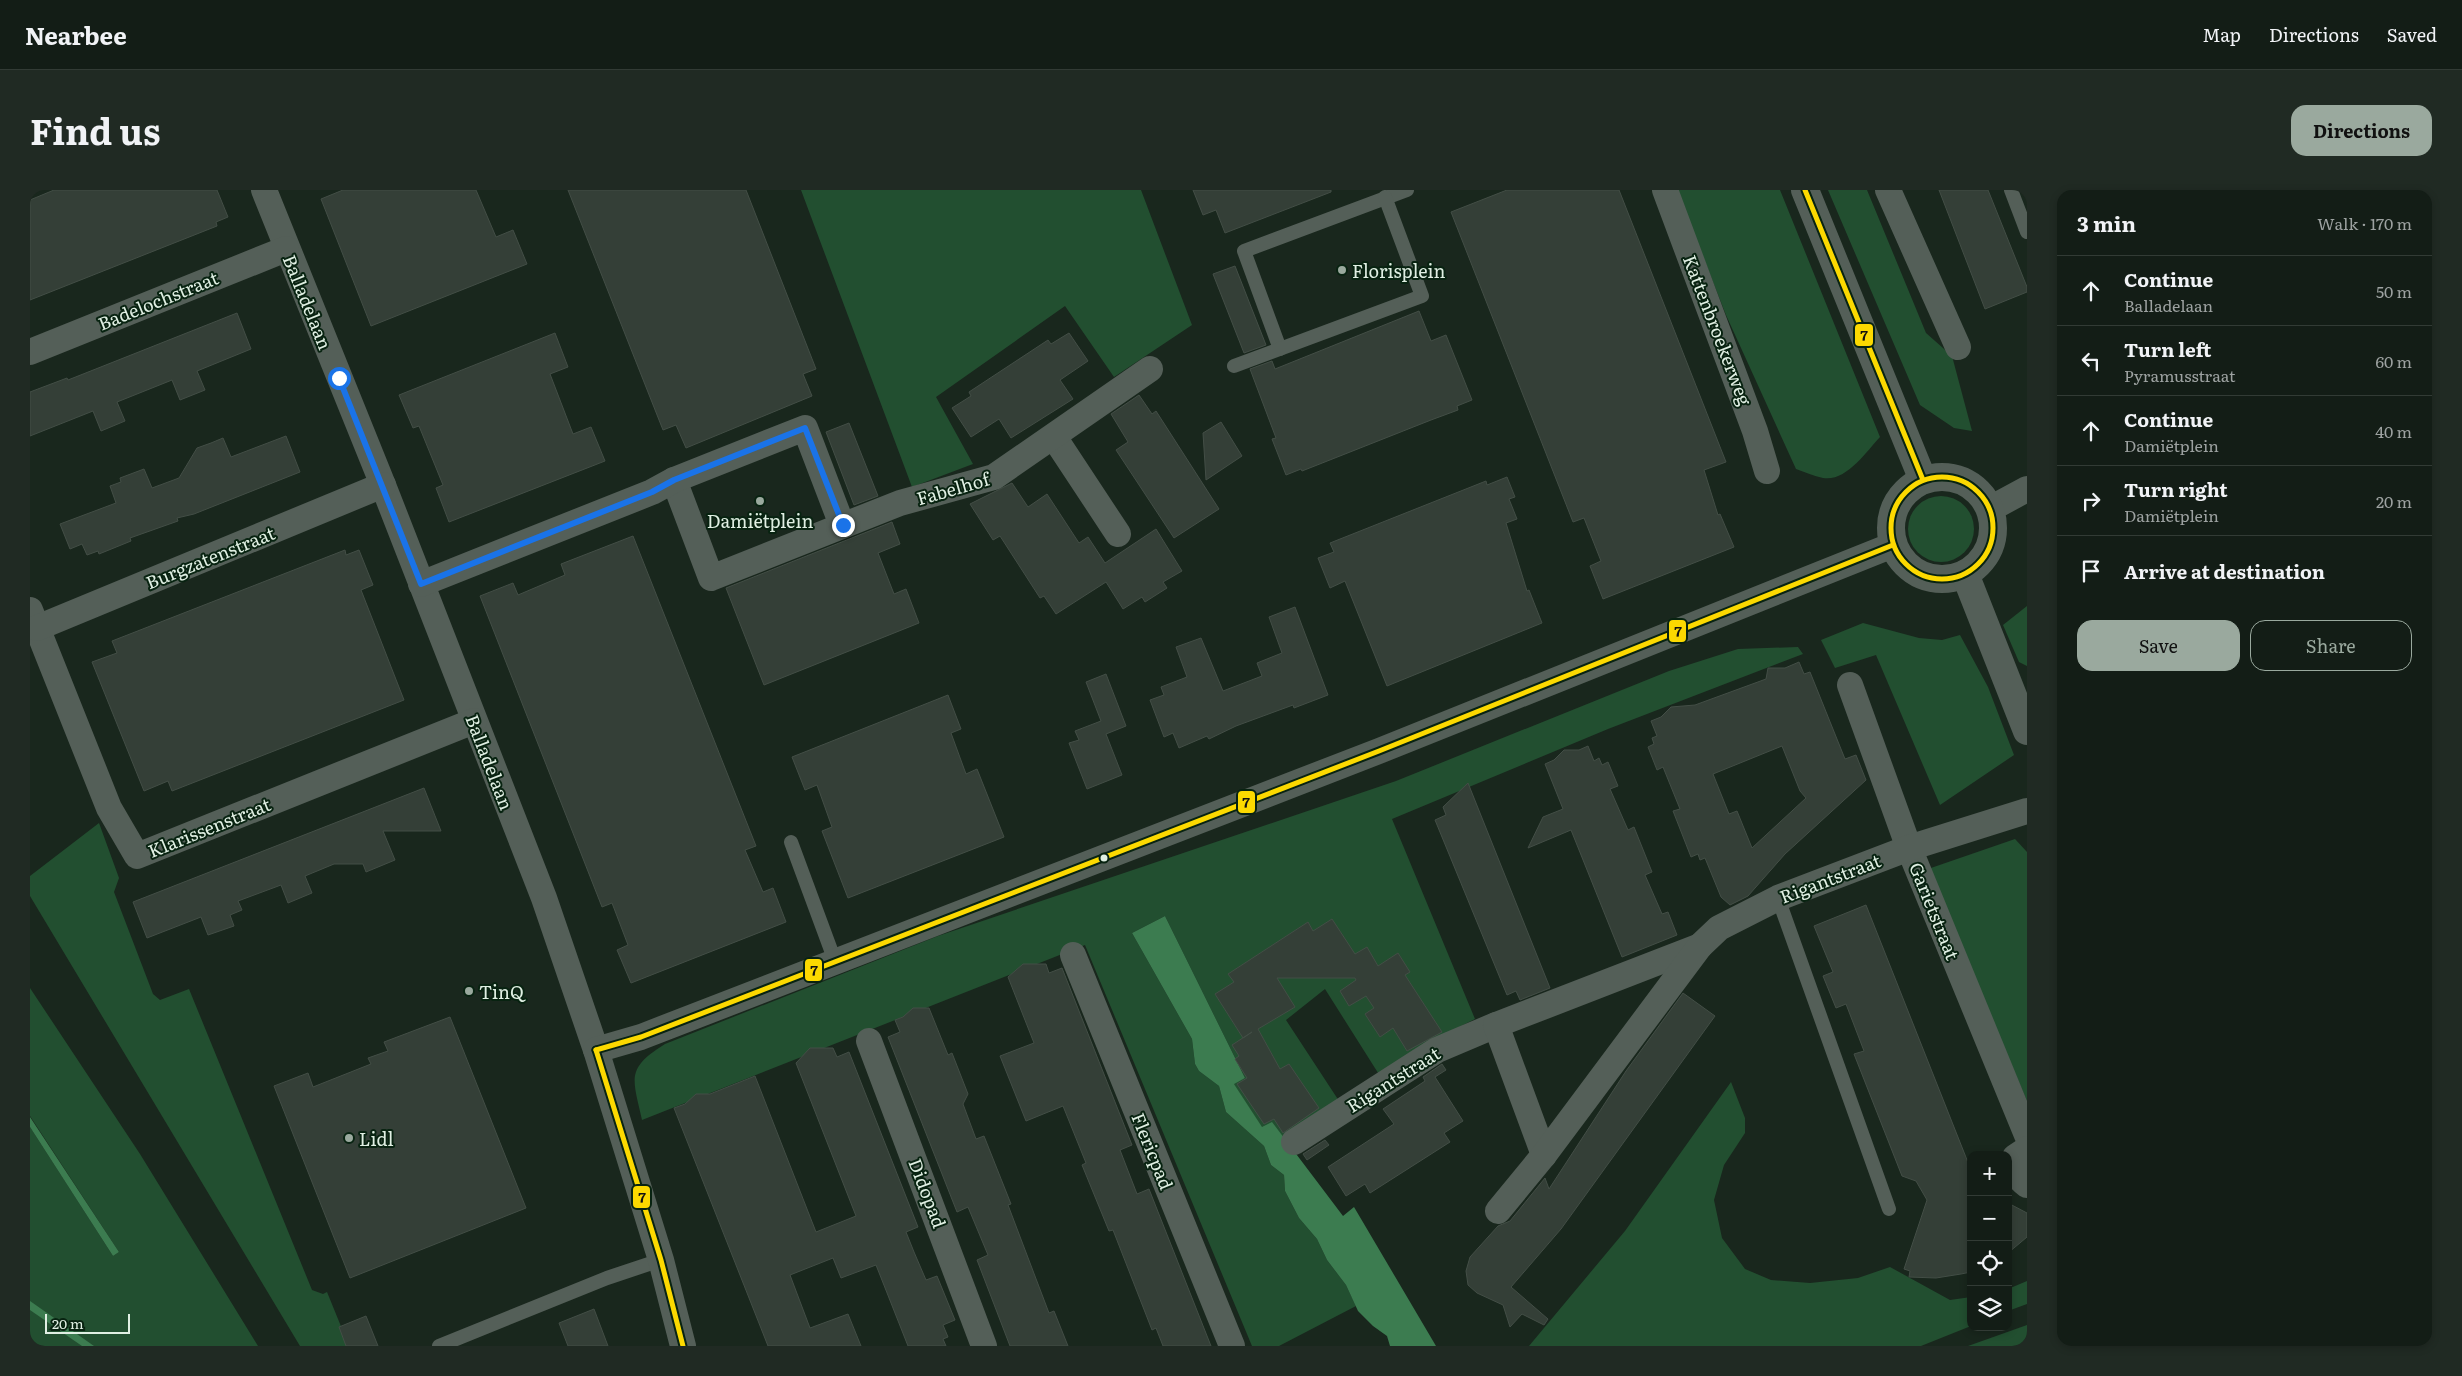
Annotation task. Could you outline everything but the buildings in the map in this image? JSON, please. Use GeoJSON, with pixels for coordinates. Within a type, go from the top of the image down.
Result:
{"type":"FeatureCollection","features":[{"type":"Feature","properties":{"kind":"street","name":"Balladelaan"},"geometry":{"type":"LineString","coordinates":[[264,190],[286,249],[383,485],[544,898],[596,1050],[661,1260],[683,1346]]}},
{"type":"Feature","properties":{"kind":"street","name":"Kattenbroekerweg"},"geometry":{"type":"LineString","coordinates":[[1665,190],[1755,431],[1768,471]]}},
{"type":"Feature","properties":{"kind":"street"},"geometry":{"type":"LineString","coordinates":[[1805,190],[1923,480]]}},
{"type":"Feature","properties":{"kind":"street"},"geometry":{"type":"LineString","coordinates":[[1888,190],[1958,347]]}},
{"type":"Feature","properties":{"kind":"street","name":"Badelochstraat"},"geometry":{"type":"LineString","coordinates":[[30,352],[286,249]]}},
{"type":"Feature","properties":{"kind":"street","name":"Fabelhof"},"geometry":{"type":"LineString","coordinates":[[842,525],[900,503],[994,477],[1150,369]]}},
{"type":"Feature","properties":{"kind":"street"},"geometry":{"type":"LineString","coordinates":[[421,584],[805,428],[842,525],[711,578],[663,486]]}},
{"type":"Feature","properties":{"kind":"street"},"geometry":{"type":"LineString","coordinates":[[1054,436],[1118,534]]}},
{"type":"Feature","properties":{"kind":"street"},"geometry":{"type":"LineString","coordinates":[[1939,477],[1955,478],[1970,485],[1982,496],[1990,509],[1994,528],[1990,548],[1979,564],[1964,574],[1946,580],[1929,578],[1914,572],[1901,560],[1893,545],[1890,530],[1892,514],[1899,500],[1909,488],[1923,480],[1939,477]]}},
{"type":"Feature","properties":{"kind":"street","name":"Burgzatenstraat"},"geometry":{"type":"LineString","coordinates":[[34,619],[383,485]]}},
{"type":"Feature","properties":{"kind":"street"},"geometry":{"type":"LineString","coordinates":[[1990,509],[2027,489]]}},
{"type":"Feature","properties":{"kind":"street"},"geometry":{"type":"LineString","coordinates":[[596,1050],[641,1037],[1378,751],[1893,545]]}},
{"type":"Feature","properties":{"kind":"street"},"geometry":{"type":"LineString","coordinates":[[1964,574],[2027,731]]}},
{"type":"Feature","properties":{"kind":"street","name":"Klarissenstraat"},"geometry":{"type":"LineString","coordinates":[[34,619],[109,808],[137,856],[474,721]]}},
{"type":"Feature","properties":{"kind":"street","name":"Garietstraat"},"geometry":{"type":"LineString","coordinates":[[1850,685],[1909,848],[2027,1135]]}},
{"type":"Feature","properties":{"kind":"street","name":"Rigantstraat"},"geometry":{"type":"LineString","coordinates":[[1498,1211],[1544,1155],[1700,946],[1719,928],[1778,898],[1909,848],[2027,811]]}},
{"type":"Feature","properties":{"kind":"street","name":"Rigantstraat"},"geometry":{"type":"LineString","coordinates":[[1294,1142],[1437,1050],[1496,1025],[1700,946]]}},
{"type":"Feature","properties":{"kind":"street","name":"Flericpad"},"geometry":{"type":"LineString","coordinates":[[1074,955],[1232,1346]]}},
{"type":"Feature","properties":{"kind":"street"},"geometry":{"type":"LineString","coordinates":[[1496,1025],[1544,1155]]}},
{"type":"Feature","properties":{"kind":"street","name":"Didopad"},"geometry":{"type":"LineString","coordinates":[[870,1041],[984,1346]]}},
{"type":"Feature","properties":{"kind":"street"},"geometry":{"type":"LineString","coordinates":[[2027,1149],[2015,1157],[2014,1165],[2017,1176],[2027,1185]]}},
{"type":"Feature","properties":{"kind":"lane"},"geometry":{"type":"LineString","coordinates":[[1280,349],[1244,252],[1407,190]]}},
{"type":"Feature","properties":{"kind":"lane"},"geometry":{"type":"LineString","coordinates":[[2011,190],[2027,232]]}},
{"type":"Feature","properties":{"kind":"lane"},"geometry":{"type":"LineString","coordinates":[[1234,366],[1422,296],[1385,197]]}},
{"type":"Feature","properties":{"kind":"lane"},"geometry":{"type":"LineString","coordinates":[[791,842],[836,961]]}},
{"type":"Feature","properties":{"kind":"lane"},"geometry":{"type":"LineString","coordinates":[[1778,898],[1889,1209]]}},
{"type":"Feature","properties":{"kind":"lane"},"geometry":{"type":"LineString","coordinates":[[439,1346],[467,1341],[607,1278],[661,1260]]}},
{"type":"Feature","properties":{"kind":"shaded area"},"geometry":{"type":"Polygon","coordinates":[[[801,190],[1141,190],[1192,325],[1114,377],[1065,306],[936,397],[973,464],[912,487],[801,190]]]}},
{"type":"Feature","properties":{"kind":"shaded area"},"geometry":{"type":"Polygon","coordinates":[[[1677,190],[1780,190],[1880,437],[1862,458],[1847,471],[1831,478],[1823,478],[1796,469],[1726,315],[1677,190]]]}},
{"type":"Feature","properties":{"kind":"shaded area"},"geometry":{"type":"Polygon","coordinates":[[[1828,190],[1867,190],[1926,333],[1952,356],[1972,431],[1954,428],[1920,405],[1828,190]]]}},
{"type":"Feature","properties":{"kind":"shaded area"},"geometry":{"type":"Polygon","coordinates":[[[1934,496],[1948,496],[1960,501],[1969,510],[1974,522],[1972,542],[1965,553],[1948,562],[1934,562],[1922,557],[1913,548],[1908,536],[1908,522],[1913,510],[1922,501],[1934,496]]]}},
{"type":"Feature","properties":{"kind":"shaded area"},"geometry":{"type":"Polygon","coordinates":[[[2027,606],[2027,666],[2019,662],[2003,625],[2027,606]]]}},
{"type":"Feature","properties":{"kind":"shaded area"},"geometry":{"type":"Polygon","coordinates":[[[1863,623],[1919,638],[1942,640],[1960,635],[1988,687],[2014,755],[1940,805],[1876,655],[1835,668],[1821,640],[1863,623]]]}},
{"type":"Feature","properties":{"kind":"shaded area"},"geometry":{"type":"Polygon","coordinates":[[[1798,647],[1803,654],[1608,729],[1392,819],[1475,1019],[1380,1076],[1325,989],[1286,1020],[1341,1104],[1284,1139],[1262,1128],[1233,1083],[1245,1078],[1165,916],[1132,933],[1192,1039],[1195,1064],[1199,1071],[1219,1086],[1226,1112],[1264,1146],[1271,1165],[1284,1175],[1285,1191],[1299,1218],[1317,1239],[1327,1260],[1346,1285],[1356,1306],[1279,1346],[1252,1346],[1085,945],[642,1120],[636,1094],[635,1076],[643,1061],[665,1044],[938,936],[1396,781],[1669,671],[1738,649],[1798,647]]]}},
{"type":"Feature","properties":{"kind":"shaded area"},"geometry":{"type":"Polygon","coordinates":[[[99,823],[119,878],[114,892],[153,994],[160,1000],[189,989],[312,1290],[323,1294],[327,1292],[349,1346],[300,1346],[30,896],[30,876],[99,823]]]}},
{"type":"Feature","properties":{"kind":"shaded area"},"geometry":{"type":"Polygon","coordinates":[[[2015,839],[2027,852],[2027,1101],[1928,869],[2015,839]]]}},
{"type":"Feature","properties":{"kind":"shaded area"},"geometry":{"type":"Polygon","coordinates":[[[1165,916],[1245,1078],[1234,1084],[1262,1127],[1272,1122],[1343,1216],[1354,1207],[1436,1346],[1390,1346],[1387,1336],[1373,1326],[1358,1311],[1346,1285],[1327,1260],[1317,1239],[1299,1218],[1285,1191],[1284,1175],[1271,1165],[1264,1146],[1226,1112],[1219,1086],[1199,1071],[1195,1064],[1192,1039],[1132,933],[1165,916]]]}},
{"type":"Feature","properties":{"kind":"shaded area"},"geometry":{"type":"Polygon","coordinates":[[[30,988],[140,1154],[258,1346],[30,1346],[30,1127],[113,1256],[119,1252],[30,1116],[30,988]]]}},
{"type":"Feature","properties":{"kind":"shaded area"},"geometry":{"type":"Polygon","coordinates":[[[1731,1082],[1745,1118],[1745,1133],[1724,1165],[1714,1200],[1722,1238],[1745,1269],[1771,1280],[1810,1283],[1858,1278],[1890,1267],[1950,1300],[1967,1298],[1967,1328],[1921,1346],[1529,1346],[1625,1231],[1731,1082]]]}},
{"type":"Feature","properties":{"kind":"shaded area"},"geometry":{"type":"Polygon","coordinates":[[[30,1117],[119,1252],[113,1256],[30,1127],[30,1117]]]}},
{"type":"Feature","properties":{"kind":"shaded area"},"geometry":{"type":"Polygon","coordinates":[[[2027,1281],[2027,1304],[2012,1310],[2012,1287],[2027,1281]]]}},
{"type":"Feature","properties":{"kind":"shaded area"},"geometry":{"type":"Polygon","coordinates":[[[30,1301],[94,1346],[82,1346],[30,1310],[30,1301]]]}},
{"type":"Feature","properties":{"kind":"shaded area"},"geometry":{"type":"Polygon","coordinates":[[[2027,1325],[2027,1346],[1968,1346],[2012,1331],[2027,1325]]]}},
{"type":"Feature","properties":{"kind":"transit line","name":"7"},"geometry":{"type":"LineString","coordinates":[[1805,190],[1923,480]]}},
{"type":"Feature","properties":{"kind":"transit line","name":"7"},"geometry":{"type":"LineString","coordinates":[[1942,477],[1962,481],[1978,492],[1989,508],[1993,528],[1989,548],[1978,564],[1962,575],[1942,579],[1922,575],[1906,564],[1895,548],[1891,528],[1895,508],[1906,492],[1922,481],[1942,477]]}},
{"type":"Feature","properties":{"kind":"transit line","name":"7"},"geometry":{"type":"LineString","coordinates":[[596,1050],[641,1037],[1379,751],[1893,545]]}},
{"type":"Feature","properties":{"kind":"transit line","name":"7"},"geometry":{"type":"LineString","coordinates":[[596,1050],[661,1260],[683,1346]]}},
{"type":"Feature","properties":{"kind":"place","name":"Florisplein"},"geometry":{"type":"Point","coordinates":[1342,270]}},
{"type":"Feature","properties":{"kind":"place","name":"Damiëtplein"},"geometry":{"type":"Point","coordinates":[760,501]}},
{"type":"Feature","properties":{"kind":"place","name":"TinQ"},"geometry":{"type":"Point","coordinates":[469,991]}},
{"type":"Feature","properties":{"kind":"place","name":"Lidl"},"geometry":{"type":"Point","coordinates":[349,1138]}},
{"type":"Feature","properties":{"kind":"route"},"geometry":{"type":"LineString","coordinates":[[339,378],[421,584],[652,492],[674,480],[805,428],[843,525]]}}]}
